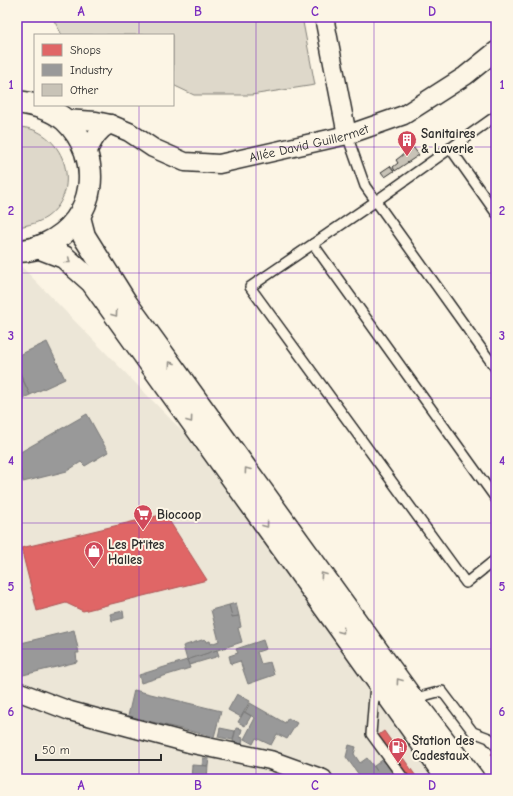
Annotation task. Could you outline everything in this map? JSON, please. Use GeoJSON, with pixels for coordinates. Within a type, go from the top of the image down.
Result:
{"type":"FeatureCollection","features":[{"type":"Feature","properties":{"kind":"main road"},"geometry":{"type":"LineString","coordinates":[[17,102],[34,105]]}},
{"type":"Feature","properties":{"kind":"main road"},"geometry":{"type":"LineString","coordinates":[[17,251],[38,247],[63,234],[79,217],[88,196],[91,174],[87,152],[77,134],[64,119],[42,107],[37,106]]}},
{"type":"Feature","properties":{"kind":"main road"},"geometry":{"type":"LineString","coordinates":[[79,217],[84,236],[126,303],[412,699],[473,779]]}},
{"type":"Feature","properties":{"kind":"main road"},"geometry":{"type":"LineString","coordinates":[[38,247],[64,257],[92,282],[448,779]]}},
{"type":"Feature","properties":{"kind":"street"},"geometry":{"type":"LineString","coordinates":[[324,17],[347,135]]}},
{"type":"Feature","properties":{"kind":"street","name":"Allée David Guillermet"},"geometry":{"type":"LineString","coordinates":[[64,119],[96,121],[110,124],[129,132],[153,148],[185,162],[219,164],[347,135],[404,115],[465,76],[496,51]]}},
{"type":"Feature","properties":{"kind":"street"},"geometry":{"type":"LineString","coordinates":[[87,152],[100,130],[110,124]]}},
{"type":"Feature","properties":{"kind":"street"},"geometry":{"type":"LineString","coordinates":[[17,691],[70,711],[193,744],[270,760],[323,779]]}},
{"type":"Feature","properties":{"kind":"lane"},"geometry":{"type":"LineString","coordinates":[[496,116],[376,201],[250,287],[466,582],[496,559]]}},
{"type":"Feature","properties":{"kind":"lane"},"geometry":{"type":"LineString","coordinates":[[347,135],[365,186],[496,369]]}},
{"type":"Feature","properties":{"kind":"lane"},"geometry":{"type":"LineString","coordinates":[[450,148],[496,213]]}},
{"type":"Feature","properties":{"kind":"lane"},"geometry":{"type":"LineString","coordinates":[[313,244],[496,499]]}},
{"type":"Feature","properties":{"kind":"lane"},"geometry":{"type":"LineString","coordinates":[[376,678],[370,734],[404,779]]}},
{"type":"Feature","properties":{"kind":"lane"},"geometry":{"type":"LineString","coordinates":[[412,699],[442,691],[473,732],[490,738],[496,746]]}},
{"type":"Feature","properties":{"kind":"shaded area"},"geometry":{"type":"Polygon","coordinates":[[[52,17],[302,17],[315,85],[251,95],[194,95],[174,85],[174,34],[61,34],[52,17]]]}},
{"type":"Feature","properties":{"kind":"shaded area"},"geometry":{"type":"Polygon","coordinates":[[[17,127],[33,130],[46,137],[57,148],[64,162],[66,176],[65,191],[59,205],[44,219],[33,224],[18,227],[17,227],[17,127]]]}},
{"type":"Feature","properties":{"kind":"shaded area"},"geometry":{"type":"Polygon","coordinates":[[[17,264],[19,264],[192,441],[435,779],[17,779],[17,264]]]}},
{"type":"Feature","properties":{"kind":"building: Shops"},"geometry":{"type":"Polygon","coordinates":[[[165,514],[207,580],[83,611],[66,603],[37,611],[21,548],[165,514]]]}},
{"type":"Feature","properties":{"kind":"building: Shops"},"geometry":{"type":"Polygon","coordinates":[[[384,731],[418,779],[400,779],[372,740],[384,731]]]}},
{"type":"Feature","properties":{"kind":"building: Shops"},"geometry":{"type":"Polygon","coordinates":[[[496,750],[496,760],[491,754],[496,750]]]}},
{"type":"Feature","properties":{"kind":"building: Industry"},"geometry":{"type":"Polygon","coordinates":[[[47,342],[65,379],[30,395],[18,368],[17,356],[47,342]]]}},
{"type":"Feature","properties":{"kind":"building: Industry"},"geometry":{"type":"Polygon","coordinates":[[[17,368],[30,395],[19,400],[17,395],[17,368]]]}},
{"type":"Feature","properties":{"kind":"building: Industry"},"geometry":{"type":"Polygon","coordinates":[[[87,414],[108,452],[85,466],[81,462],[67,471],[23,482],[17,454],[87,414]]]}},
{"type":"Feature","properties":{"kind":"building: Industry"},"geometry":{"type":"Polygon","coordinates":[[[236,603],[239,616],[232,617],[229,605],[236,603]]]}},
{"type":"Feature","properties":{"kind":"building: Industry"},"geometry":{"type":"Polygon","coordinates":[[[229,605],[232,617],[239,616],[241,627],[238,628],[242,642],[187,660],[183,646],[205,639],[206,642],[210,641],[211,644],[219,641],[211,610],[229,605]]]}},
{"type":"Feature","properties":{"kind":"building: Industry"},"geometry":{"type":"Polygon","coordinates":[[[123,611],[124,618],[112,621],[110,614],[123,611]]]}},
{"type":"Feature","properties":{"kind":"building: Industry"},"geometry":{"type":"Polygon","coordinates":[[[74,630],[79,653],[76,653],[77,662],[19,676],[17,668],[17,644],[74,630]]]}},
{"type":"Feature","properties":{"kind":"building: Industry"},"geometry":{"type":"Polygon","coordinates":[[[263,640],[266,649],[257,652],[261,664],[270,662],[274,675],[248,684],[240,661],[231,664],[229,656],[238,653],[236,649],[263,640]]]}},
{"type":"Feature","properties":{"kind":"building: Industry"},"geometry":{"type":"Polygon","coordinates":[[[217,650],[219,656],[189,665],[187,660],[217,650]]]}},
{"type":"Feature","properties":{"kind":"building: Industry"},"geometry":{"type":"Polygon","coordinates":[[[187,660],[190,668],[141,683],[139,675],[187,660]]]}},
{"type":"Feature","properties":{"kind":"building: Industry"},"geometry":{"type":"Polygon","coordinates":[[[134,690],[221,711],[214,737],[128,716],[134,690]]]}},
{"type":"Feature","properties":{"kind":"building: Industry"},"geometry":{"type":"Polygon","coordinates":[[[237,694],[250,701],[241,717],[228,710],[237,694]]]}},
{"type":"Feature","properties":{"kind":"building: Industry"},"geometry":{"type":"Polygon","coordinates":[[[250,703],[285,723],[288,718],[297,723],[287,739],[277,734],[271,745],[256,738],[253,744],[244,739],[255,718],[245,712],[250,703]]]}},
{"type":"Feature","properties":{"kind":"building: Industry"},"geometry":{"type":"Polygon","coordinates":[[[244,712],[251,716],[245,726],[238,722],[244,712]]]}},
{"type":"Feature","properties":{"kind":"building: Industry"},"geometry":{"type":"Polygon","coordinates":[[[220,728],[235,731],[233,740],[218,737],[220,728]]]}},
{"type":"Feature","properties":{"kind":"building: Industry"},"geometry":{"type":"Polygon","coordinates":[[[236,728],[242,729],[240,737],[243,738],[242,744],[233,742],[236,728]]]}},
{"type":"Feature","properties":{"kind":"building: Industry"},"geometry":{"type":"Polygon","coordinates":[[[349,745],[356,747],[354,754],[360,763],[367,758],[377,771],[374,766],[385,758],[400,779],[362,779],[346,757],[349,745]]]}},
{"type":"Feature","properties":{"kind":"building: Industry"},"geometry":{"type":"Polygon","coordinates":[[[203,758],[209,759],[208,766],[202,766],[203,758]]]}},
{"type":"Feature","properties":{"kind":"building: Industry"},"geometry":{"type":"Polygon","coordinates":[[[192,765],[208,766],[207,779],[191,779],[192,765]]]}},
{"type":"Feature","properties":{"kind":"building: Other","name":"Sanitaires & Laverie"},"geometry":{"type":"Polygon","coordinates":[[[413,147],[419,155],[395,171],[393,167],[398,163],[396,160],[413,147]]]}},
{"type":"Feature","properties":{"kind":"building: Other"},"geometry":{"type":"Polygon","coordinates":[[[390,166],[394,171],[385,177],[381,172],[390,166]]]}},
{"type":"Feature","properties":{"kind":"place","name":"Sanitaires & Laverie"},"geometry":{"type":"Point","coordinates":[407,157]}},
{"type":"Feature","properties":{"kind":"place","name":"Biocoop"},"geometry":{"type":"Point","coordinates":[143,531]}},
{"type":"Feature","properties":{"kind":"place","name":"Les Pt'ites Halles"},"geometry":{"type":"Point","coordinates":[94,568]}},
{"type":"Feature","properties":{"kind":"place","name":"Station des Cadestaux"},"geometry":{"type":"Point","coordinates":[398,764]}}]}
